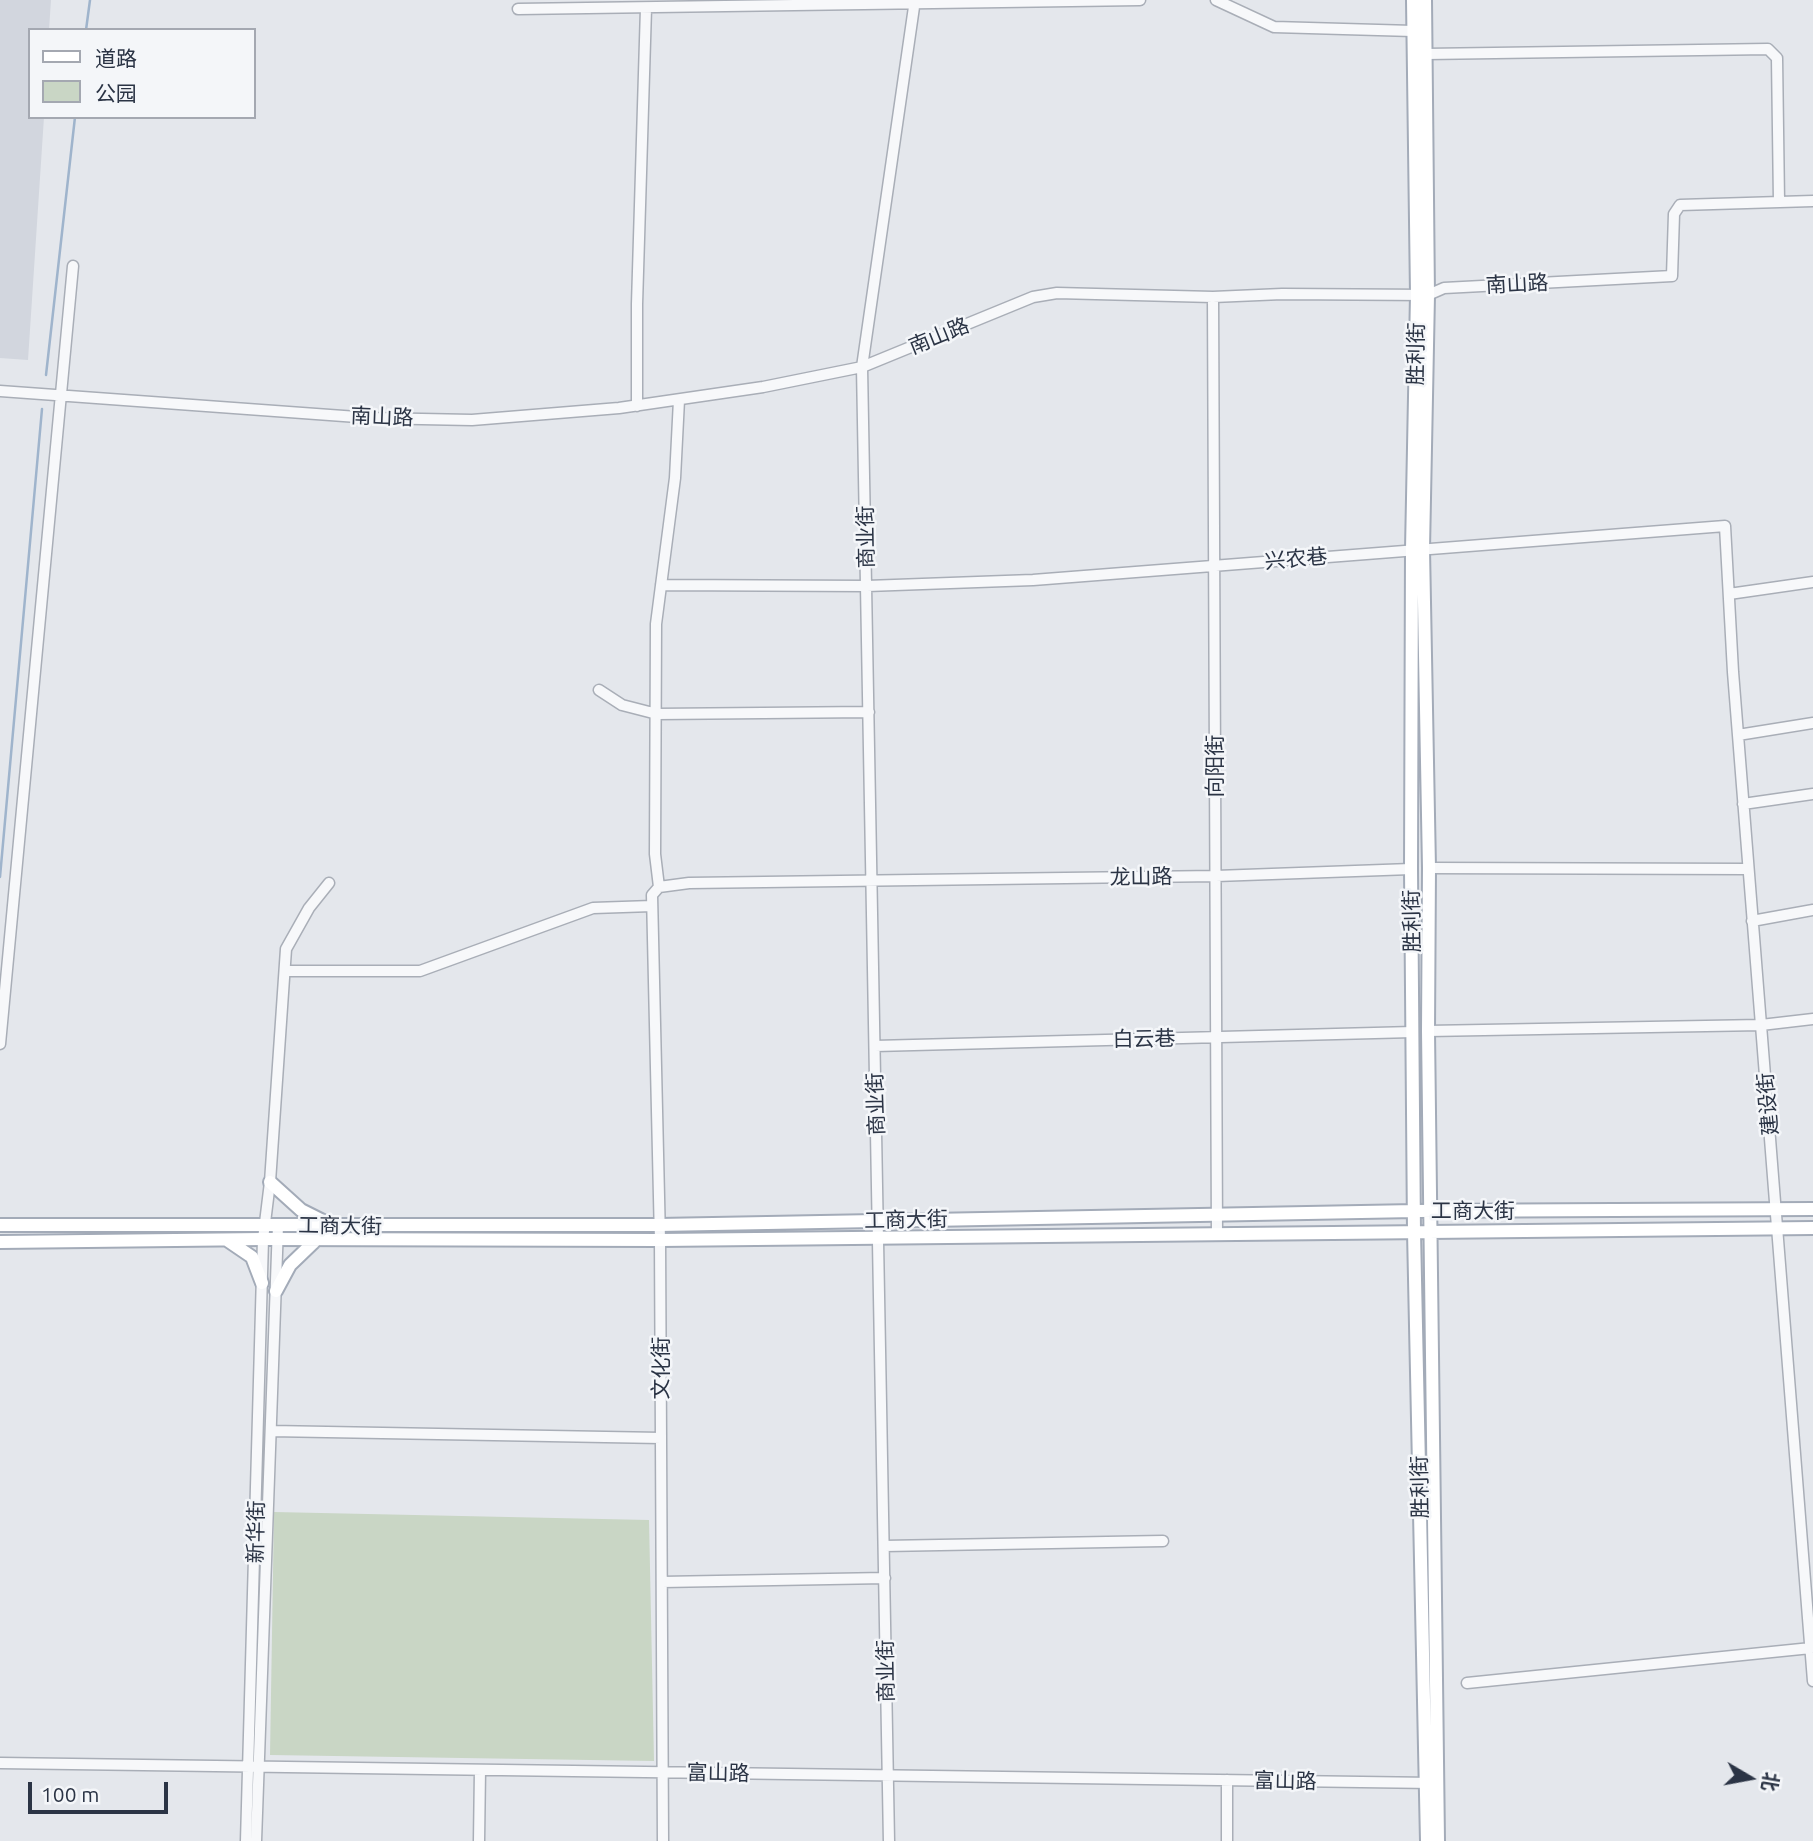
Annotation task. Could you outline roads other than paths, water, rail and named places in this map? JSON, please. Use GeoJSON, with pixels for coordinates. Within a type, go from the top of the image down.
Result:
{"type":"FeatureCollection","features":[{"type":"Feature","properties":{"kind":"main road","name":"胜利街"},"geometry":{"type":"LineString","coordinates":[[1413,0],[1422,295]]}},
{"type":"Feature","properties":{"kind":"main road","name":"胜利街"},"geometry":{"type":"LineString","coordinates":[[1425,0],[1411,869],[1414,1232],[1431,1783],[1438,1841]]}},
{"type":"Feature","properties":{"kind":"main road","name":"胜利街"},"geometry":{"type":"LineString","coordinates":[[1417,549],[1429,868],[1431,1783],[1427,1841]]}},
{"type":"Feature","properties":{"kind":"main road"},"geometry":{"type":"LineString","coordinates":[[270,1182],[302,1210],[335,1227]]}},
{"type":"Feature","properties":{"kind":"main road","name":"工商大街"},"geometry":{"type":"LineString","coordinates":[[0,1225],[659,1225],[1415,1211],[1813,1209]]}},
{"type":"Feature","properties":{"kind":"main road","name":"工商大街"},"geometry":{"type":"LineString","coordinates":[[0,1242],[263,1238],[660,1240],[1813,1228]]}},
{"type":"Feature","properties":{"kind":"main road"},"geometry":{"type":"LineString","coordinates":[[220,1239],[234,1243],[252,1256],[262,1283]]}},
{"type":"Feature","properties":{"kind":"main road"},"geometry":{"type":"LineString","coordinates":[[276,1291],[290,1265],[316,1240]]}},
{"type":"Feature","properties":{"kind":"street","name":"商业街"},"geometry":{"type":"LineString","coordinates":[[890,1841],[862,367],[915,0]]}},
{"type":"Feature","properties":{"kind":"street"},"geometry":{"type":"LineString","coordinates":[[522,6],[646,8],[1140,0]]}},
{"type":"Feature","properties":{"kind":"street"},"geometry":{"type":"LineString","coordinates":[[1216,0],[1274,27],[1413,31]]}},
{"type":"Feature","properties":{"kind":"street"},"geometry":{"type":"LineString","coordinates":[[637,406],[637,304],[646,8]]}},
{"type":"Feature","properties":{"kind":"street"},"geometry":{"type":"LineString","coordinates":[[1426,54],[1768,49],[1777,58],[1779,202]]}},
{"type":"Feature","properties":{"kind":"street","name":"南山路"},"geometry":{"type":"LineString","coordinates":[[0,391],[397,419],[472,420],[637,406],[763,387],[862,367],[1033,297],[1058,293],[1213,298],[1282,294],[1422,295],[1444,288],[1672,276],[1674,214],[1680,205],[1813,201]]}},
{"type":"Feature","properties":{"kind":"street"},"geometry":{"type":"LineString","coordinates":[[0,1044],[73,266]]}},
{"type":"Feature","properties":{"kind":"street","name":"向阳街"},"geometry":{"type":"LineString","coordinates":[[1213,298],[1217,1235]]}},
{"type":"Feature","properties":{"kind":"street","name":"文化街"},"geometry":{"type":"LineString","coordinates":[[663,1841],[660,1240],[654,896],[656,624],[675,478],[679,400]]}},
{"type":"Feature","properties":{"kind":"street","name":"兴农巷"},"geometry":{"type":"LineString","coordinates":[[661,585],[867,586],[1033,580],[1725,526]]}},
{"type":"Feature","properties":{"kind":"street","name":"建设街"},"geometry":{"type":"LineString","coordinates":[[1725,526],[1743,804],[1779,1228],[1813,1681]]}},
{"type":"Feature","properties":{"kind":"street"},"geometry":{"type":"LineString","coordinates":[[1729,594],[1813,582]]}},
{"type":"Feature","properties":{"kind":"street"},"geometry":{"type":"LineString","coordinates":[[598,690],[622,705],[657,714],[869,712]]}},
{"type":"Feature","properties":{"kind":"street"},"geometry":{"type":"LineString","coordinates":[[1738,735],[1813,723]]}},
{"type":"Feature","properties":{"kind":"street"},"geometry":{"type":"LineString","coordinates":[[1743,804],[1813,794]]}},
{"type":"Feature","properties":{"kind":"street"},"geometry":{"type":"LineString","coordinates":[[1429,868],[1748,869]]}},
{"type":"Feature","properties":{"kind":"street","name":"龙山路"},"geometry":{"type":"LineString","coordinates":[[287,971],[420,971],[593,908],[654,896],[690,883],[1216,876],[1411,869]]}},
{"type":"Feature","properties":{"kind":"street","name":"新华街"},"geometry":{"type":"LineString","coordinates":[[256,1841],[254,1768],[263,1238],[287,971],[286,948],[309,908],[328,883]]}},
{"type":"Feature","properties":{"kind":"street"},"geometry":{"type":"LineString","coordinates":[[1752,921],[1813,910]]}},
{"type":"Feature","properties":{"kind":"street"},"geometry":{"type":"LineString","coordinates":[[1428,1031],[1761,1026],[1813,1019]]}},
{"type":"Feature","properties":{"kind":"street","name":"白云巷"},"geometry":{"type":"LineString","coordinates":[[874,1046],[1413,1032]]}},
{"type":"Feature","properties":{"kind":"street","name":"新华街"},"geometry":{"type":"LineString","coordinates":[[246,1841],[254,1768],[271,1431],[278,1225]]}},
{"type":"Feature","properties":{"kind":"street"},"geometry":{"type":"LineString","coordinates":[[271,1431],[661,1438]]}},
{"type":"Feature","properties":{"kind":"street"},"geometry":{"type":"LineString","coordinates":[[884,1546],[1163,1541]]}},
{"type":"Feature","properties":{"kind":"street"},"geometry":{"type":"LineString","coordinates":[[662,1581],[885,1578]]}},
{"type":"Feature","properties":{"kind":"street"},"geometry":{"type":"LineString","coordinates":[[1467,1683],[1811,1648]]}},
{"type":"Feature","properties":{"kind":"street","name":"富山路"},"geometry":{"type":"LineString","coordinates":[[0,1763],[1431,1783]]}},
{"type":"Feature","properties":{"kind":"street"},"geometry":{"type":"LineString","coordinates":[[479,1841],[480,1770]]}},
{"type":"Feature","properties":{"kind":"street"},"geometry":{"type":"LineString","coordinates":[[1227,1780],[1227,1841]]}},
{"type":"Feature","properties":{"kind":"waterway"},"geometry":{"type":"LineString","coordinates":[[86,28],[90,0]]}},
{"type":"Feature","properties":{"kind":"waterway"},"geometry":{"type":"LineString","coordinates":[[46,375],[75,119]]}},
{"type":"Feature","properties":{"kind":"waterway"},"geometry":{"type":"LineString","coordinates":[[0,877],[42,409]]}}]}
